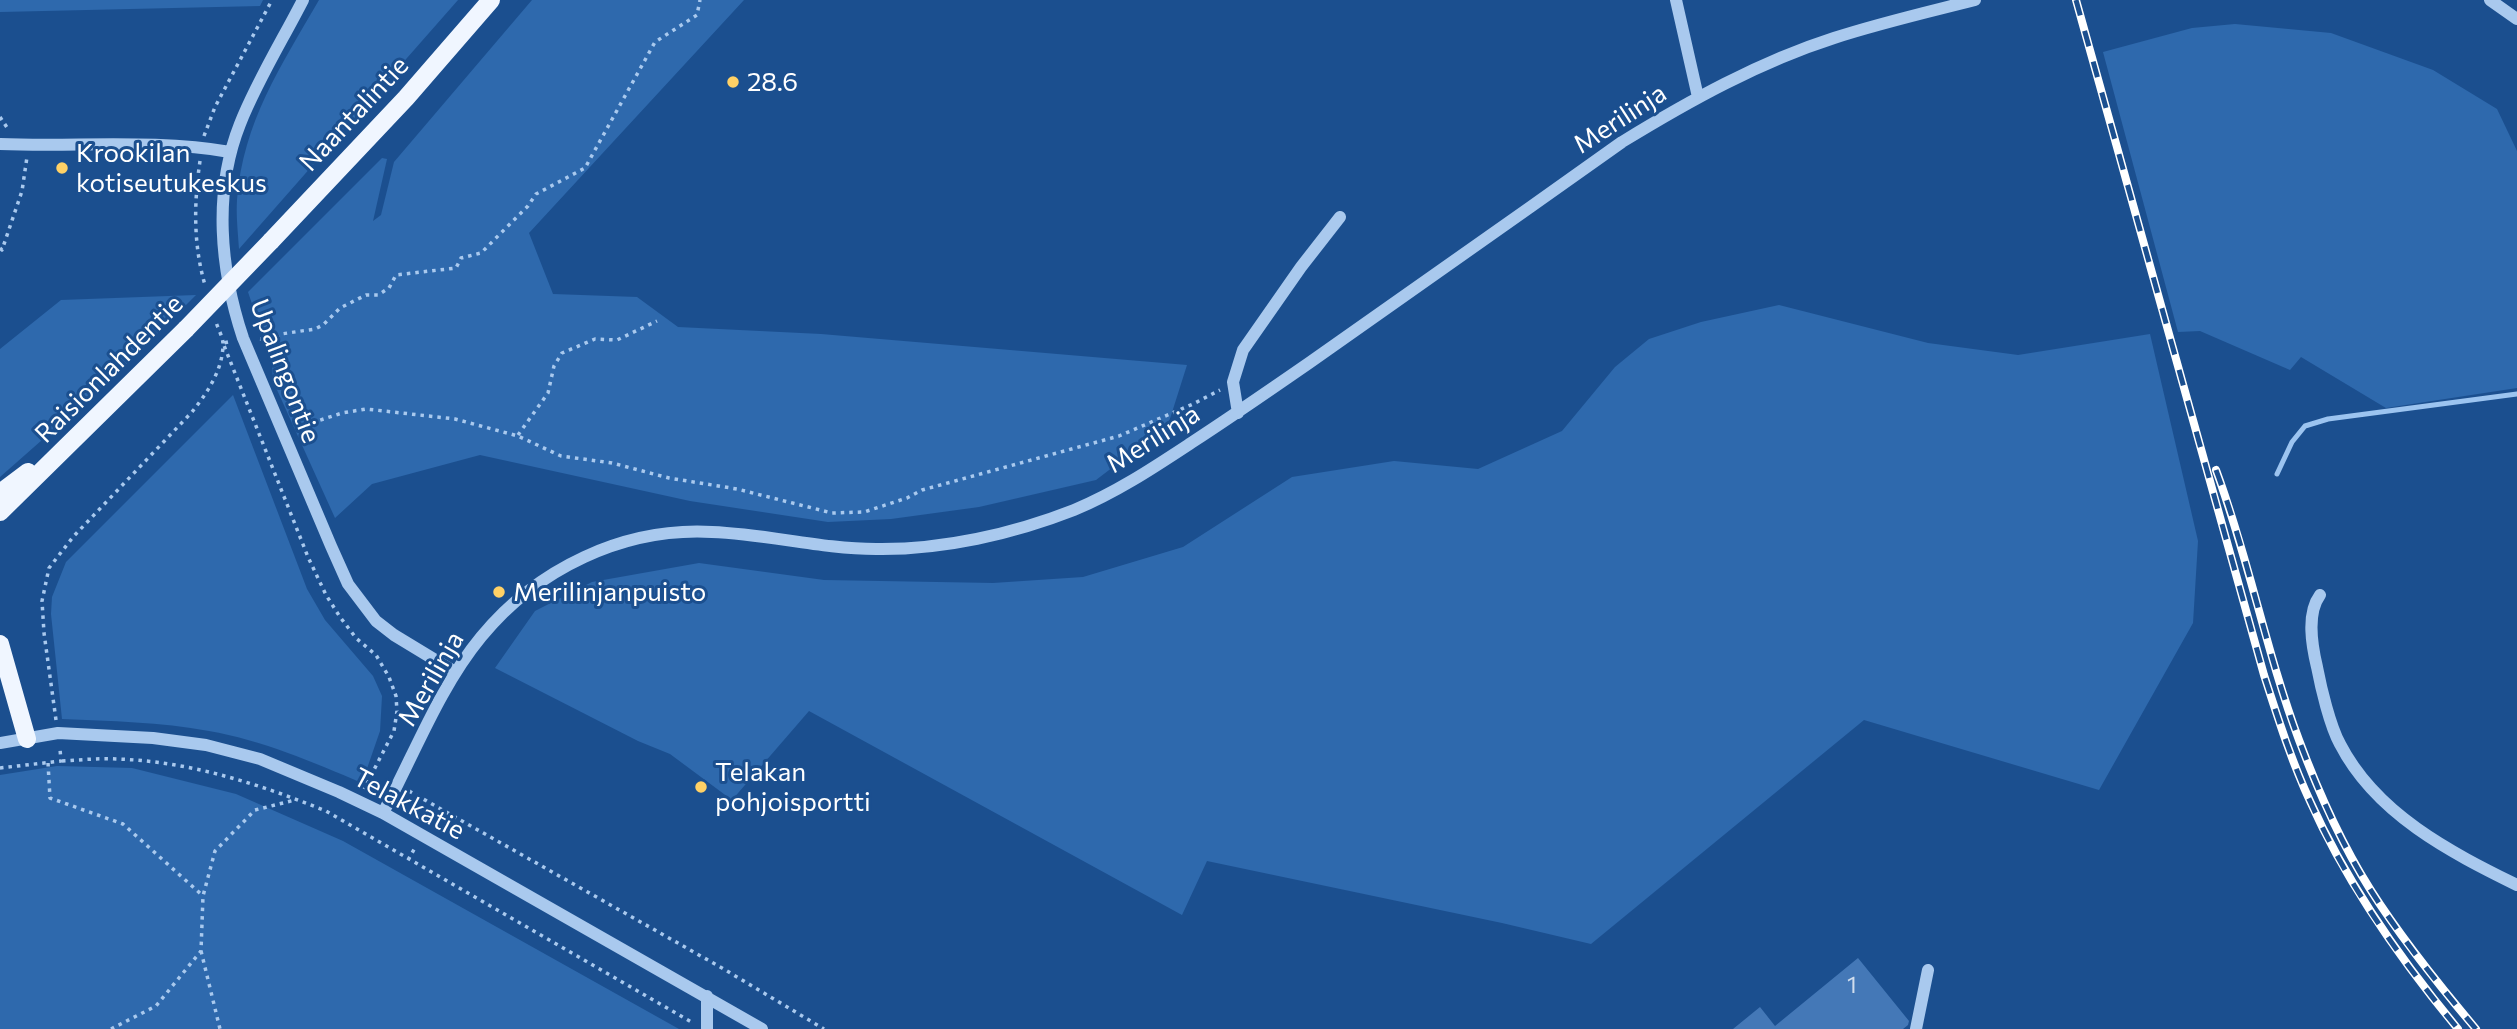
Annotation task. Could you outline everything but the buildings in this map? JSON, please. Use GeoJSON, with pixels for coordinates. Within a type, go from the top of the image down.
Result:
{"type":"FeatureCollection","features":[{"type":"Feature","properties":{"kind":"main road","name":"Naantalintie"},"geometry":{"type":"LineString","coordinates":[[223,291],[406,98],[491,0]]}},
{"type":"Feature","properties":{"kind":"main road","name":"Raisionlahdentie"},"geometry":{"type":"LineString","coordinates":[[0,512],[223,291]]}},
{"type":"Feature","properties":{"kind":"main road"},"geometry":{"type":"LineString","coordinates":[[0,493],[89,426]]}},
{"type":"Feature","properties":{"kind":"main road"},"geometry":{"type":"LineString","coordinates":[[0,644],[27,739]]}},
{"type":"Feature","properties":{"kind":"street","name":"Upalingontie"},"geometry":{"type":"LineString","coordinates":[[303,0],[250,100],[230,152],[224,197],[224,250],[234,306],[243,338],[348,583],[376,621],[455,673]]}},
{"type":"Feature","properties":{"kind":"street"},"geometry":{"type":"LineString","coordinates":[[1676,0],[1698,97]]}},
{"type":"Feature","properties":{"kind":"street","name":"Merilinja"},"geometry":{"type":"LineString","coordinates":[[383,813],[455,673],[499,616],[530,589],[573,563],[627,540],[660,534],[711,531],[805,544],[877,549],[964,541],[1040,522],[1139,479],[1238,413],[1622,142],[1698,97],[1771,62],[1832,38],[1975,0]]}},
{"type":"Feature","properties":{"kind":"street"},"geometry":{"type":"LineString","coordinates":[[2490,0],[2517,19]]}},
{"type":"Feature","properties":{"kind":"street"},"geometry":{"type":"LineString","coordinates":[[0,144],[139,144],[201,147],[230,152]]}},
{"type":"Feature","properties":{"kind":"street"},"geometry":{"type":"LineString","coordinates":[[1238,413],[1233,382],[1243,350],[1340,217]]}},
{"type":"Feature","properties":{"kind":"street"},"geometry":{"type":"LineString","coordinates":[[2320,595],[2316,601],[2311,639],[2319,675],[2339,743],[2364,783],[2413,825],[2464,859],[2517,885]]}},
{"type":"Feature","properties":{"kind":"street","name":"Telakkatie"},"geometry":{"type":"LineString","coordinates":[[0,743],[58,733],[153,737],[260,759],[383,813],[762,1029]]}},
{"type":"Feature","properties":{"kind":"street"},"geometry":{"type":"LineString","coordinates":[[1916,1029],[1928,970]]}},
{"type":"Feature","properties":{"kind":"street"},"geometry":{"type":"LineString","coordinates":[[706,996],[706,1029]]}},
{"type":"Feature","properties":{"kind":"path"},"geometry":{"type":"LineString","coordinates":[[243,338],[272,340],[281,334],[314,329],[323,325],[340,308],[366,295],[378,295],[389,288],[396,275],[456,268],[461,258],[481,253],[528,206],[536,194],[584,168],[655,42],[697,15],[700,0]]}},
{"type":"Feature","properties":{"kind":"path"},"geometry":{"type":"LineString","coordinates":[[0,248],[2,250],[22,191],[29,145]]}},
{"type":"Feature","properties":{"kind":"path"},"geometry":{"type":"LineString","coordinates":[[518,436],[548,393],[554,366],[562,353],[595,339],[617,340],[639,327],[657,321]]}},
{"type":"Feature","properties":{"kind":"path"},"geometry":{"type":"LineString","coordinates":[[223,343],[320,582],[340,617],[356,638],[376,655],[390,677],[396,696],[394,731],[358,801]]}},
{"type":"Feature","properties":{"kind":"path"},"geometry":{"type":"LineString","coordinates":[[285,433],[306,423],[366,409],[455,419],[518,436],[561,456],[612,463],[669,478],[737,489],[832,513],[864,512],[922,491],[1119,436],[1193,404],[1233,382]]}},
{"type":"Feature","properties":{"kind":"path"},"geometry":{"type":"LineString","coordinates":[[58,733],[61,761]]}},
{"type":"Feature","properties":{"kind":"path"},"geometry":{"type":"LineString","coordinates":[[0,768],[61,761],[116,759],[183,766],[232,777],[297,799],[326,811],[706,1029]]}},
{"type":"Feature","properties":{"kind":"path"},"geometry":{"type":"LineString","coordinates":[[48,763],[50,797],[123,824],[203,896]]}},
{"type":"Feature","properties":{"kind":"path"},"geometry":{"type":"LineString","coordinates":[[398,785],[722,968],[824,1029]]}},
{"type":"Feature","properties":{"kind":"path"},"geometry":{"type":"LineString","coordinates":[[220,1029],[201,951],[203,896],[215,851],[255,810],[297,799]]}},
{"type":"Feature","properties":{"kind":"path"},"geometry":{"type":"LineString","coordinates":[[111,1029],[156,1006],[201,951]]}},
{"type":"Feature","properties":{"kind":"shaded area"},"geometry":{"type":"Polygon","coordinates":[[[0,0],[263,0],[260,6],[0,12],[0,0]]]}},
{"type":"Feature","properties":{"kind":"shaded area"},"geometry":{"type":"Polygon","coordinates":[[[319,0],[458,0],[239,249],[237,200],[247,145],[266,96],[319,0]]]}},
{"type":"Feature","properties":{"kind":"shaded area"},"geometry":{"type":"Polygon","coordinates":[[[532,0],[744,0],[529,233],[553,294],[637,297],[678,327],[821,334],[1187,365],[1168,425],[1096,480],[979,507],[891,519],[828,522],[690,501],[480,455],[372,484],[335,518],[273,381],[272,363],[248,292],[382,158],[387,159],[373,221],[381,215],[394,162],[532,0]]]}},
{"type":"Feature","properties":{"kind":"shaded area"},"geometry":{"type":"Polygon","coordinates":[[[2235,24],[2331,33],[2433,70],[2497,109],[2517,151],[2517,388],[2386,408],[2301,357],[2290,370],[2200,331],[2178,332],[2103,52],[2192,28],[2235,24]]]}},
{"type":"Feature","properties":{"kind":"shaded area"},"geometry":{"type":"Polygon","coordinates":[[[196,295],[118,373],[0,477],[0,349],[61,300],[196,295]]]}},
{"type":"Feature","properties":{"kind":"shaded area"},"geometry":{"type":"Polygon","coordinates":[[[1779,305],[1928,343],[2018,355],[2150,334],[2198,541],[2193,623],[2099,790],[1864,720],[1591,944],[1207,861],[1182,915],[809,711],[732,800],[670,754],[638,741],[495,668],[535,611],[592,582],[699,563],[824,580],[993,583],[1083,577],[1183,547],[1292,477],[1394,461],[1478,469],[1562,431],[1615,367],[1649,339],[1701,322],[1779,305]]]}},
{"type":"Feature","properties":{"kind":"shaded area"},"geometry":{"type":"Polygon","coordinates":[[[233,395],[307,589],[325,620],[373,676],[382,696],[380,731],[362,783],[287,752],[228,735],[154,724],[62,719],[51,614],[52,597],[66,562],[233,395]]]}},
{"type":"Feature","properties":{"kind":"shaded area"},"geometry":{"type":"Polygon","coordinates":[[[57,766],[132,768],[236,794],[343,841],[679,1029],[0,1029],[0,775],[57,766]]]}},
{"type":"Feature","properties":{"kind":"waterway"},"geometry":{"type":"LineString","coordinates":[[2277,474],[2292,442],[2305,426],[2328,419],[2517,394]]}},
{"type":"Feature","properties":{"kind":"railway"},"geometry":{"type":"LineString","coordinates":[[2076,0],[2264,675],[2291,754],[2325,832],[2358,891],[2395,948],[2458,1029]]}},
{"type":"Feature","properties":{"kind":"railway"},"geometry":{"type":"LineString","coordinates":[[2216,470],[2287,707],[2331,816],[2359,871],[2382,907],[2420,960],[2476,1029]]}},
{"type":"Feature","properties":{"kind":"place","name":"28.6"},"geometry":{"type":"Point","coordinates":[733,82]}},
{"type":"Feature","properties":{"kind":"place","name":"Krookilan kotiseutukeskus"},"geometry":{"type":"Point","coordinates":[62,168]}},
{"type":"Feature","properties":{"kind":"place","name":"Merilinjanpuisto"},"geometry":{"type":"Point","coordinates":[499,592]}},
{"type":"Feature","properties":{"kind":"place","name":"Telakan pohjoisportti"},"geometry":{"type":"Point","coordinates":[701,787]}}]}
